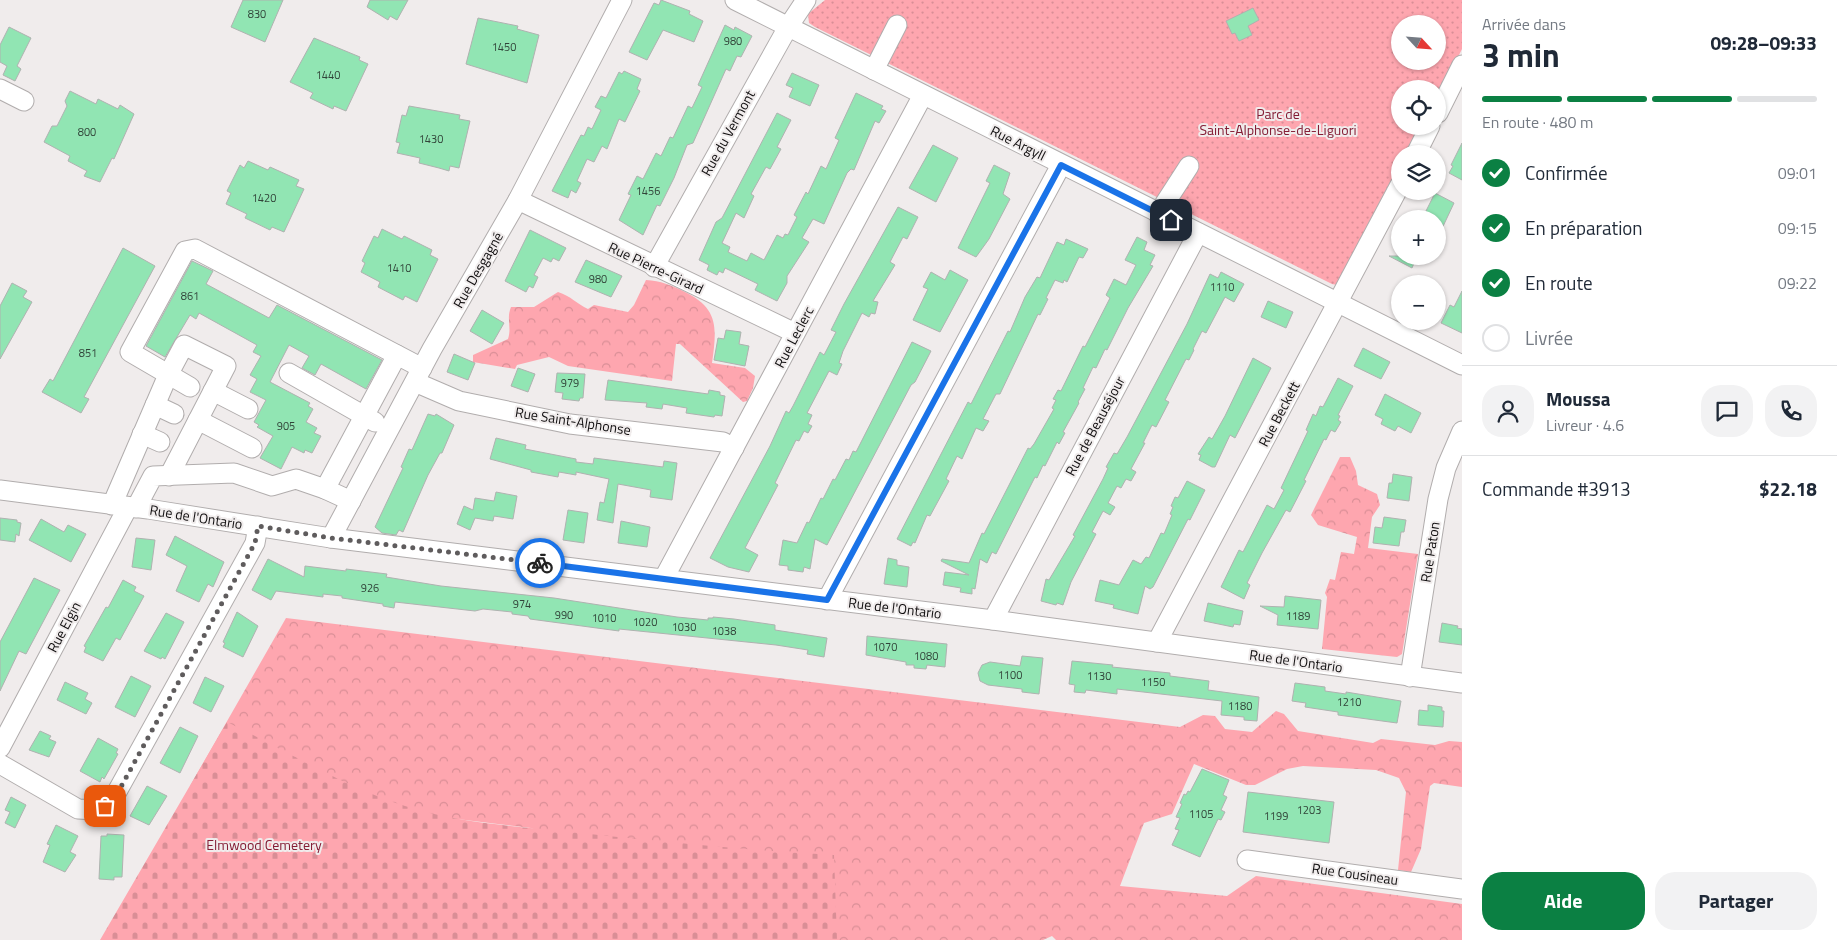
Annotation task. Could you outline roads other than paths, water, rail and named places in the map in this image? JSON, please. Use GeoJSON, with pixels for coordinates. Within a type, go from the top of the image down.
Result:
{"type":"FeatureCollection","features":[{"type":"Feature","properties":{"kind":"street","name":"Rue Desgagné"},"geometry":{"type":"LineString","coordinates":[[331,538],[419,375],[518,200],[622,0]]}},
{"type":"Feature","properties":{"kind":"street","name":"Rue Argyll"},"geometry":{"type":"LineString","coordinates":[[735,0],[1158,214],[1340,302],[1462,365]]}},
{"type":"Feature","properties":{"kind":"street","name":"Rue du Vermont"},"geometry":{"type":"LineString","coordinates":[[654,267],[788,27],[806,0]]}},
{"type":"Feature","properties":{"kind":"street"},"geometry":{"type":"LineString","coordinates":[[874,70],[897,25]]}},
{"type":"Feature","properties":{"kind":"street"},"geometry":{"type":"LineString","coordinates":[[1446,96],[1462,65]]}},
{"type":"Feature","properties":{"kind":"street"},"geometry":{"type":"LineString","coordinates":[[0,89],[24,101]]}},
{"type":"Feature","properties":{"kind":"street","name":"Rue Leclerc"},"geometry":{"type":"LineString","coordinates":[[664,578],[924,95]]}},
{"type":"Feature","properties":{"kind":"street"},"geometry":{"type":"LineString","coordinates":[[827,600],[1061,165]]}},
{"type":"Feature","properties":{"kind":"street"},"geometry":{"type":"LineString","coordinates":[[1158,214],[1189,166]]}},
{"type":"Feature","properties":{"kind":"street","name":"Rue Pierre-Girard"},"geometry":{"type":"LineString","coordinates":[[518,200],[654,267],[796,333]]}},
{"type":"Feature","properties":{"kind":"street","name":"Rue Beckett"},"geometry":{"type":"LineString","coordinates":[[1157,642],[1340,302],[1392,200]]}},
{"type":"Feature","properties":{"kind":"street","name":"Rue de Beauséjour"},"geometry":{"type":"LineString","coordinates":[[993,620],[1198,233]]}},
{"type":"Feature","properties":{"kind":"street","name":"Rue Saint-Alphonse"},"geometry":{"type":"LineString","coordinates":[[168,375],[130,352],[185,251],[195,249],[397,355],[419,375],[460,401],[551,420],[722,442],[734,448]]}},
{"type":"Feature","properties":{"kind":"street"},"geometry":{"type":"LineString","coordinates":[[125,506],[142,434],[168,375],[184,345],[226,366],[169,476]]}},
{"type":"Feature","properties":{"kind":"street"},"geometry":{"type":"LineString","coordinates":[[325,489],[397,355]]}},
{"type":"Feature","properties":{"kind":"street"},"geometry":{"type":"LineString","coordinates":[[289,373],[389,430]]}},
{"type":"Feature","properties":{"kind":"street"},"geometry":{"type":"LineString","coordinates":[[168,375],[190,386]]}},
{"type":"Feature","properties":{"kind":"street"},"geometry":{"type":"LineString","coordinates":[[213,390],[248,408]]}},
{"type":"Feature","properties":{"kind":"street"},"geometry":{"type":"LineString","coordinates":[[155,405],[174,414]]}},
{"type":"Feature","properties":{"kind":"street"},"geometry":{"type":"LineString","coordinates":[[198,420],[252,448]]}},
{"type":"Feature","properties":{"kind":"street","name":"Rue Paton"},"geometry":{"type":"LineString","coordinates":[[1410,677],[1438,499],[1446,468],[1462,431]]}},
{"type":"Feature","properties":{"kind":"street"},"geometry":{"type":"LineString","coordinates":[[142,434],[160,442]]}},
{"type":"Feature","properties":{"kind":"street"},"geometry":{"type":"LineString","coordinates":[[125,506],[153,476],[234,473],[272,486],[296,479],[325,489],[351,502]]}},
{"type":"Feature","properties":{"kind":"street","name":"Rue de l'Ontario"},"geometry":{"type":"LineString","coordinates":[[0,490],[125,506],[331,538],[993,620],[1462,683]]}},
{"type":"Feature","properties":{"kind":"street","name":"Rue Elgin"},"geometry":{"type":"LineString","coordinates":[[2,741],[125,506]]}},
{"type":"Feature","properties":{"kind":"street"},"geometry":{"type":"LineString","coordinates":[[0,764],[78,809],[97,810],[113,799],[255,543],[258,526]]}},
{"type":"Feature","properties":{"kind":"street","name":"Rue Cousineau"},"geometry":{"type":"LineString","coordinates":[[1247,860],[1462,889]]}},
{"type":"Feature","properties":{"kind":"park label","name":"Parc de Saint-Alphonse-de-Liguori"},"geometry":{"type":"Point","coordinates":[1278,122]}},
{"type":"Feature","properties":{"kind":"park label","name":"Elmwood Cemetery"},"geometry":{"type":"Point","coordinates":[264,845]}}]}
